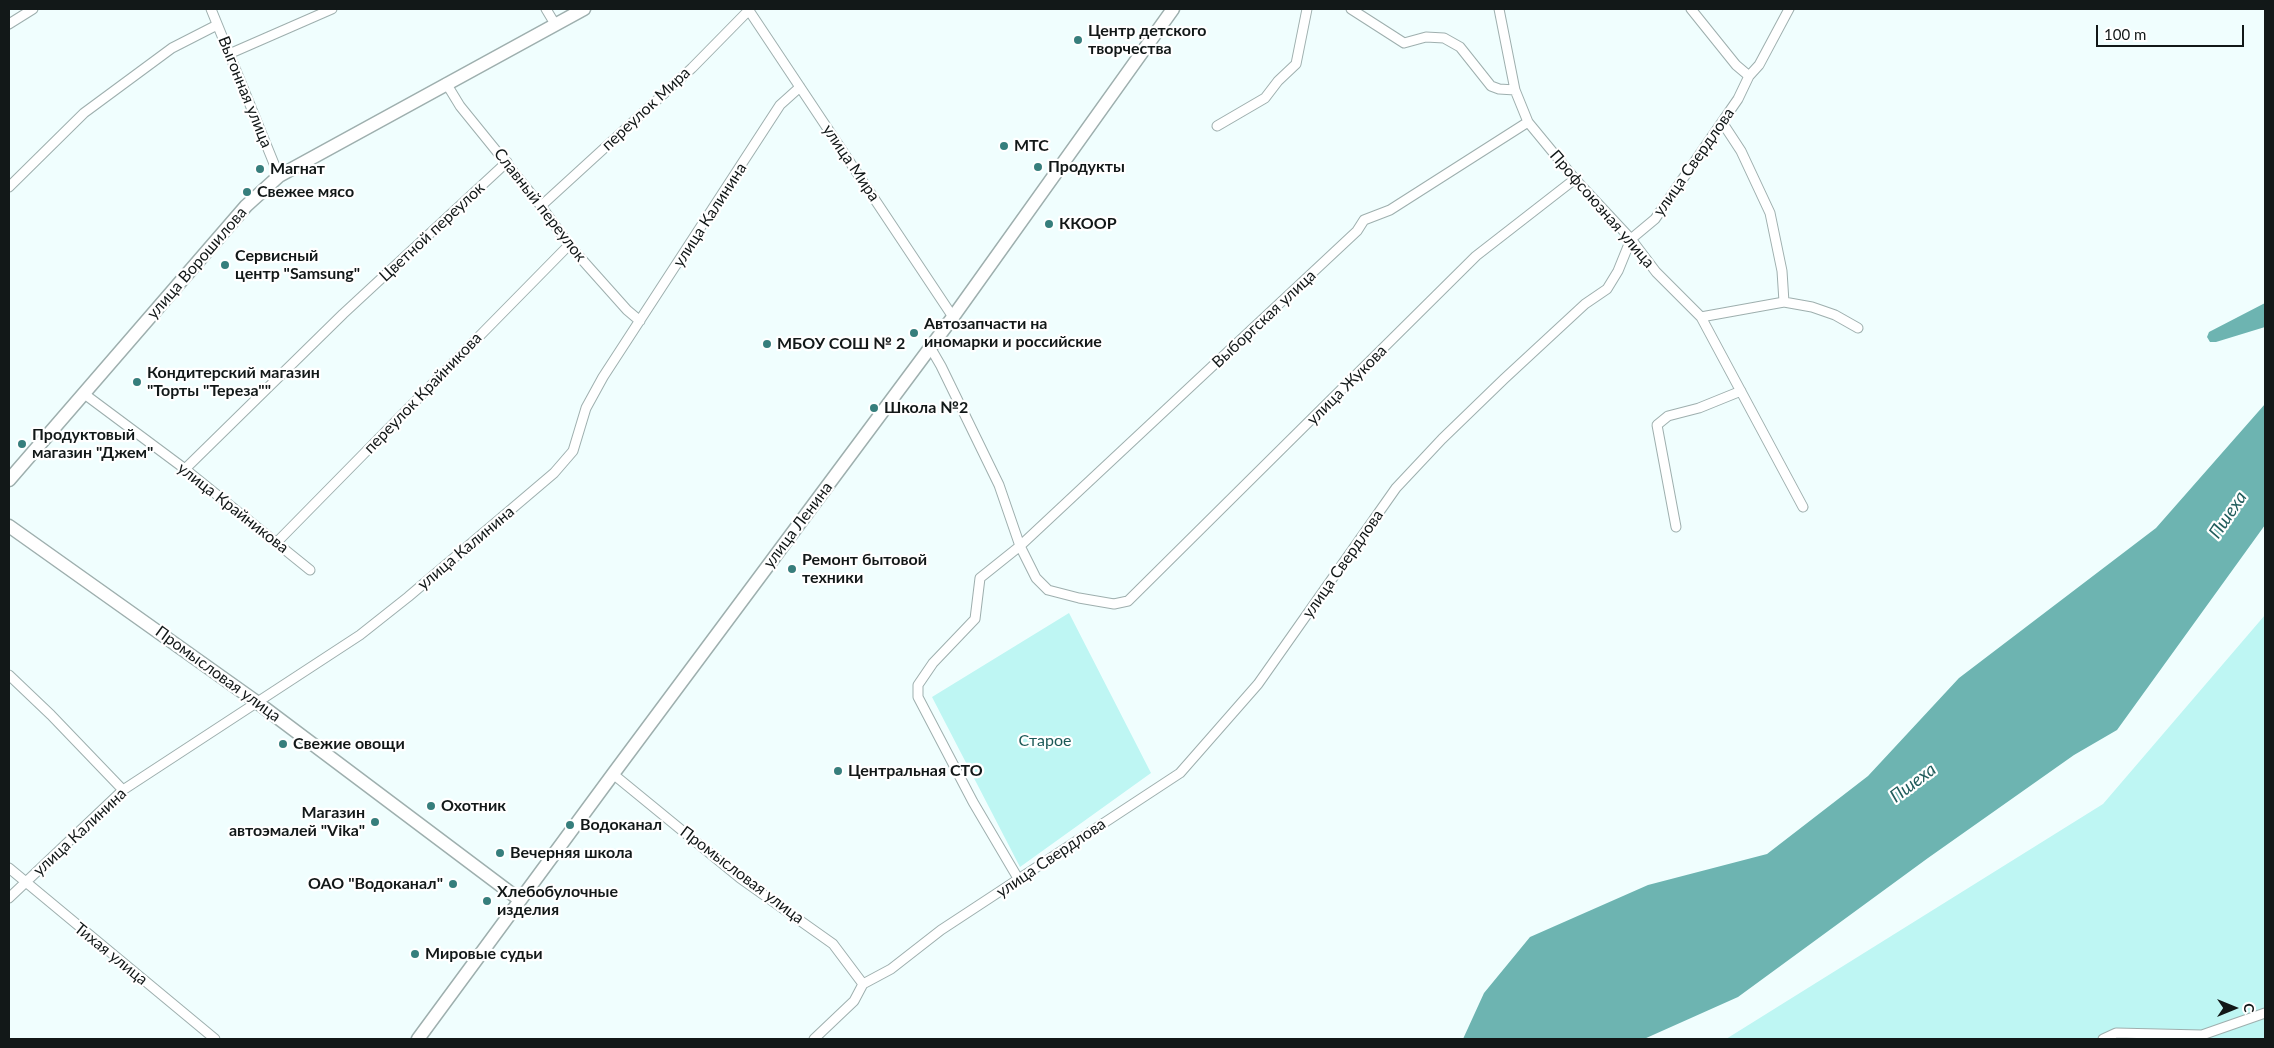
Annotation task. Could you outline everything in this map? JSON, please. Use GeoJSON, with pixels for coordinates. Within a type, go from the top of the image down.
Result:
{"type":"FeatureCollection","features":[{"type":"Feature","properties":{"kind":"main road","name":"улица Ворошилова"},"geometry":{"type":"LineString","coordinates":[[9,480],[83,392],[246,206],[279,176],[584,9]]}},
{"type":"Feature","properties":{"kind":"main road","name":"улица Ленина"},"geometry":{"type":"LineString","coordinates":[[420,1038],[613,774],[953,317],[1173,9]]}},
{"type":"Feature","properties":{"kind":"main road","name":"Промысловая улица"},"geometry":{"type":"LineString","coordinates":[[9,526],[258,703],[520,900]]}},
{"type":"Feature","properties":{"kind":"street"},"geometry":{"type":"LineString","coordinates":[[9,24],[33,9]]}},
{"type":"Feature","properties":{"kind":"street","name":"Выгонная улица"},"geometry":{"type":"LineString","coordinates":[[211,9],[279,176]]}},
{"type":"Feature","properties":{"kind":"street"},"geometry":{"type":"LineString","coordinates":[[229,54],[332,9]]}},
{"type":"Feature","properties":{"kind":"street"},"geometry":{"type":"LineString","coordinates":[[546,9],[555,24]]}},
{"type":"Feature","properties":{"kind":"street"},"geometry":{"type":"LineString","coordinates":[[1217,126],[1265,98],[1278,81],[1296,64],[1307,9]]}},
{"type":"Feature","properties":{"kind":"street"},"geometry":{"type":"LineString","coordinates":[[1351,9],[1404,43],[1426,38],[1444,38],[1460,47],[1491,86],[1499,89],[1515,90]]}},
{"type":"Feature","properties":{"kind":"street","name":"Профсоюзная улица"},"geometry":{"type":"LineString","coordinates":[[1499,9],[1515,90],[1528,122],[1575,179],[1631,239],[1656,272],[1700,317],[1803,506]]}},
{"type":"Feature","properties":{"kind":"street"},"geometry":{"type":"LineString","coordinates":[[1691,9],[1736,65],[1749,76]]}},
{"type":"Feature","properties":{"kind":"street","name":"улица Свердлова"},"geometry":{"type":"LineString","coordinates":[[814,1039],[854,1001],[863,984],[891,969],[941,930],[1180,773],[1258,684],[1396,488],[1442,439],[1504,379],[1585,304],[1607,290],[1618,271],[1631,239],[1655,219],[1738,99],[1749,76],[1758,65],[1790,9]]}},
{"type":"Feature","properties":{"kind":"street","name":"улица Мира"},"geometry":{"type":"LineString","coordinates":[[749,10],[953,317]]}},
{"type":"Feature","properties":{"kind":"street","name":"переулок Мира"},"geometry":{"type":"LineString","coordinates":[[541,206],[692,68],[749,10]]}},
{"type":"Feature","properties":{"kind":"street"},"geometry":{"type":"LineString","coordinates":[[9,187],[84,113],[172,48],[218,25]]}},
{"type":"Feature","properties":{"kind":"street","name":"Славный переулок"},"geometry":{"type":"LineString","coordinates":[[446,83],[460,106],[507,162],[569,245],[626,310],[640,321]]}},
{"type":"Feature","properties":{"kind":"street","name":"улица Калинина"},"geometry":{"type":"LineString","coordinates":[[9,898],[123,790],[258,703],[366,630],[408,598],[554,473],[573,451],[586,408],[603,377],[780,105],[800,87]]}},
{"type":"Feature","properties":{"kind":"street","name":"Выборгская улица"},"geometry":{"type":"LineString","coordinates":[[1020,546],[1358,231],[1364,220],[1390,210],[1528,122]]}},
{"type":"Feature","properties":{"kind":"street"},"geometry":{"type":"LineString","coordinates":[[1722,122],[1741,151],[1770,213],[1782,271],[1784,302]]}},
{"type":"Feature","properties":{"kind":"street","name":"Цветной переулок"},"geometry":{"type":"LineString","coordinates":[[185,469],[343,314],[507,162]]}},
{"type":"Feature","properties":{"kind":"street","name":"улица Жукова"},"geometry":{"type":"LineString","coordinates":[[1020,546],[1036,578],[1048,590],[1114,604],[1128,601],[1476,256],[1575,179]]}},
{"type":"Feature","properties":{"kind":"street","name":"переулок Крайникова"},"geometry":{"type":"LineString","coordinates":[[278,542],[569,245]]}},
{"type":"Feature","properties":{"kind":"street"},"geometry":{"type":"LineString","coordinates":[[1700,317],[1784,302],[1812,307],[1835,315],[1858,328]]}},
{"type":"Feature","properties":{"kind":"street"},"geometry":{"type":"LineString","coordinates":[[930,347],[999,485],[1020,546],[980,578],[975,620],[933,663],[918,685],[918,697],[973,802],[1019,880]]}},
{"type":"Feature","properties":{"kind":"street"},"geometry":{"type":"LineString","coordinates":[[1676,527],[1657,425],[1668,416],[1699,408],[1741,391]]}},
{"type":"Feature","properties":{"kind":"street","name":"улица Крайникова"},"geometry":{"type":"LineString","coordinates":[[83,392],[185,469],[278,542],[310,570]]}},
{"type":"Feature","properties":{"kind":"street"},"geometry":{"type":"LineString","coordinates":[[9,675],[123,790]]}},
{"type":"Feature","properties":{"kind":"street","name":"Промысловая улица"},"geometry":{"type":"LineString","coordinates":[[613,774],[740,878],[833,944],[863,984]]}},
{"type":"Feature","properties":{"kind":"street","name":"Тихая улица"},"geometry":{"type":"LineString","coordinates":[[9,868],[215,1039]]}},
{"type":"Feature","properties":{"kind":"street"},"geometry":{"type":"LineString","coordinates":[[2103,1039],[2116,1033],[2202,1035],[2265,1013]]}},
{"type":"Feature","properties":{"kind":"green space","name":"Старое"},"geometry":{"type":"Polygon","coordinates":[[[1069,613],[1151,773],[1020,867],[932,697],[1069,613]]]}},
{"type":"Feature","properties":{"kind":"green space"},"geometry":{"type":"Polygon","coordinates":[[[2265,615],[2265,1039],[1726,1039],[2103,804],[2265,615]]]}},
{"type":"Feature","properties":{"kind":"water"},"geometry":{"type":"Polygon","coordinates":[[[2265,303],[2265,327],[2216,342],[2210,342],[2207,337],[2209,332],[2265,303]]]}},
{"type":"Feature","properties":{"kind":"water","name":"Пшеха"},"geometry":{"type":"Polygon","coordinates":[[[2265,404],[2265,525],[2117,730],[2074,755],[1928,858],[1738,997],[1644,1039],[1463,1039],[1484,993],[1530,937],[1648,885],[1767,854],[1868,776],[1959,678],[2156,528],[2265,404]]]}},
{"type":"Feature","properties":{"kind":"place","name":"Центр детского творчества"},"geometry":{"type":"Point","coordinates":[1078,40]}},
{"type":"Feature","properties":{"kind":"place","name":"МТС"},"geometry":{"type":"Point","coordinates":[1004,146]}},
{"type":"Feature","properties":{"kind":"place","name":"Продукты"},"geometry":{"type":"Point","coordinates":[1038,167]}},
{"type":"Feature","properties":{"kind":"place","name":"Магнат"},"geometry":{"type":"Point","coordinates":[260,169]}},
{"type":"Feature","properties":{"kind":"place","name":"Свежее мясо"},"geometry":{"type":"Point","coordinates":[247,192]}},
{"type":"Feature","properties":{"kind":"place","name":"ККООР"},"geometry":{"type":"Point","coordinates":[1049,224]}},
{"type":"Feature","properties":{"kind":"place","name":"Сервисный центр \"Samsung\""},"geometry":{"type":"Point","coordinates":[225,265]}},
{"type":"Feature","properties":{"kind":"place","name":"Автозапчасти на иномарки и российские"},"geometry":{"type":"Point","coordinates":[914,333]}},
{"type":"Feature","properties":{"kind":"place","name":"МБОУ СОШ № 2"},"geometry":{"type":"Point","coordinates":[767,344]}},
{"type":"Feature","properties":{"kind":"place","name":"Кондитерский магазин \"Торты \"Тереза\"\""},"geometry":{"type":"Point","coordinates":[137,382]}},
{"type":"Feature","properties":{"kind":"place","name":"Школа №2"},"geometry":{"type":"Point","coordinates":[874,408]}},
{"type":"Feature","properties":{"kind":"place","name":"Продуктовый магазин \"Джем\""},"geometry":{"type":"Point","coordinates":[22,444]}},
{"type":"Feature","properties":{"kind":"place","name":"Ремонт бытовой техники"},"geometry":{"type":"Point","coordinates":[792,569]}},
{"type":"Feature","properties":{"kind":"place","name":"Свежие овощи"},"geometry":{"type":"Point","coordinates":[283,744]}},
{"type":"Feature","properties":{"kind":"place","name":"Центральная СТО"},"geometry":{"type":"Point","coordinates":[838,771]}},
{"type":"Feature","properties":{"kind":"place","name":"Охотник"},"geometry":{"type":"Point","coordinates":[431,806]}},
{"type":"Feature","properties":{"kind":"place","name":"Магазин автоэмалей \"Vika\""},"geometry":{"type":"Point","coordinates":[375,822]}},
{"type":"Feature","properties":{"kind":"place","name":"Водоканал"},"geometry":{"type":"Point","coordinates":[570,825]}},
{"type":"Feature","properties":{"kind":"place","name":"Вечерняя школа"},"geometry":{"type":"Point","coordinates":[500,853]}},
{"type":"Feature","properties":{"kind":"place","name":"ОАО \"Водоканал\""},"geometry":{"type":"Point","coordinates":[453,884]}},
{"type":"Feature","properties":{"kind":"place","name":"Хлебобулочные изделия"},"geometry":{"type":"Point","coordinates":[487,901]}},
{"type":"Feature","properties":{"kind":"place","name":"Мировые судьи"},"geometry":{"type":"Point","coordinates":[415,954]}}]}
